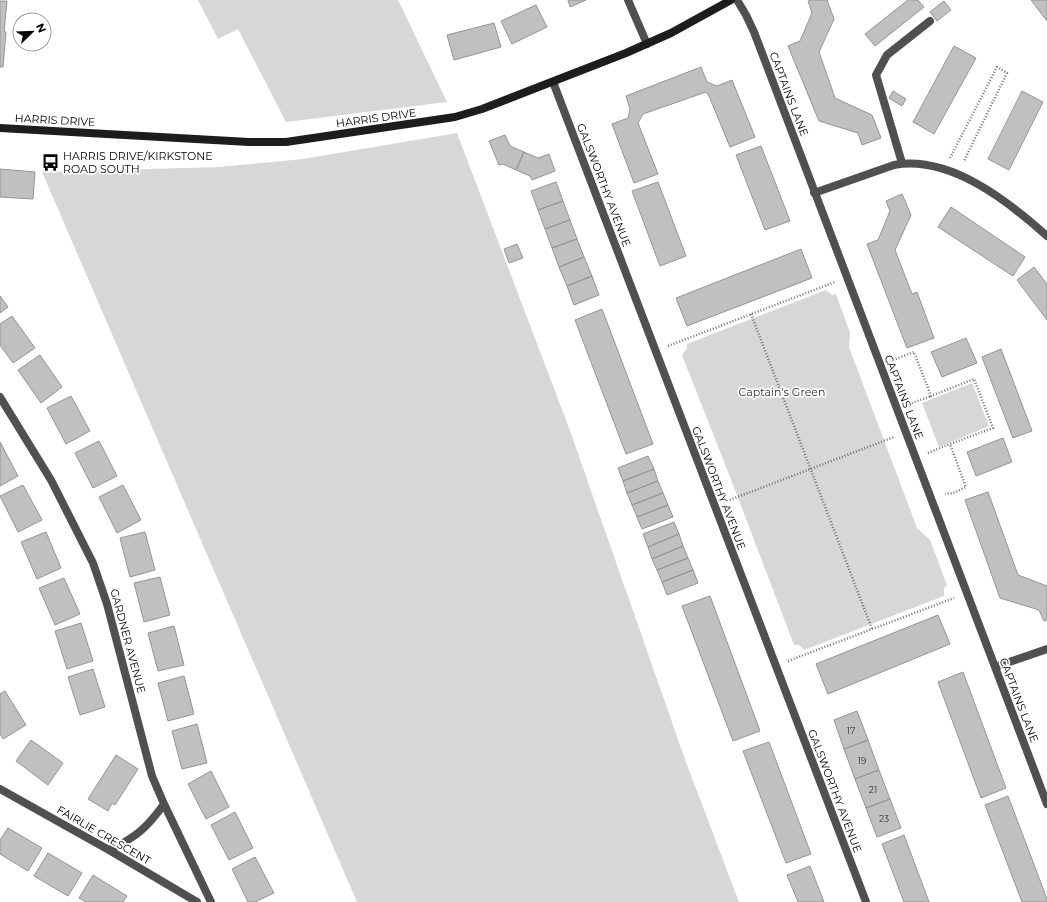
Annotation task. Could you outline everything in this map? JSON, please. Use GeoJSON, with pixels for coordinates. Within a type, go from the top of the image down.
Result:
{"type":"FeatureCollection","features":[{"type":"Feature","properties":{"kind":"street"},"geometry":{"type":"LineString","coordinates":[[628,0],[647,44]]}},
{"type":"Feature","properties":{"kind":"street","name":"HARRIS DRIVE"},"geometry":{"type":"LineString","coordinates":[[0,128],[249,142],[286,142],[455,117],[489,107],[626,53],[671,33],[730,0]]}},
{"type":"Feature","properties":{"kind":"street","name":"CAPTAINS LANE"},"geometry":{"type":"LineString","coordinates":[[737,0],[754,32],[1047,804]]}},
{"type":"Feature","properties":{"kind":"street"},"geometry":{"type":"LineString","coordinates":[[902,163],[876,75],[887,55],[930,21]]}},
{"type":"Feature","properties":{"kind":"street","name":"GALSWORTHY AVENUE"},"geometry":{"type":"LineString","coordinates":[[553,82],[866,902]]}},
{"type":"Feature","properties":{"kind":"street"},"geometry":{"type":"LineString","coordinates":[[814,193],[882,168],[902,163],[922,163],[944,169],[958,175],[994,194],[1047,236]]}},
{"type":"Feature","properties":{"kind":"street","name":"GARDNER AVENUE"},"geometry":{"type":"LineString","coordinates":[[0,396],[51,480],[93,563],[107,604],[148,763],[164,804],[211,902]]}},
{"type":"Feature","properties":{"kind":"street"},"geometry":{"type":"LineString","coordinates":[[996,668],[1047,649]]}},
{"type":"Feature","properties":{"kind":"street","name":"FAIRLIE CRESCENT"},"geometry":{"type":"LineString","coordinates":[[0,789],[109,850],[197,902]]}},
{"type":"Feature","properties":{"kind":"street"},"geometry":{"type":"LineString","coordinates":[[109,850],[131,839],[142,831],[153,820],[164,804]]}},
{"type":"Feature","properties":{"kind":"path"},"geometry":{"type":"LineString","coordinates":[[944,169],[997,67],[1007,73],[958,175]]}},
{"type":"Feature","properties":{"kind":"path"},"geometry":{"type":"LineString","coordinates":[[656,351],[847,278]]}},
{"type":"Feature","properties":{"kind":"path"},"geometry":{"type":"LineString","coordinates":[[751,314],[812,469],[872,629]]}},
{"type":"Feature","properties":{"kind":"path"},"geometry":{"type":"LineString","coordinates":[[880,366],[900,356],[914,352],[931,396]]}},
{"type":"Feature","properties":{"kind":"path"},"geometry":{"type":"LineString","coordinates":[[897,409],[974,379],[993,428],[915,458]]}},
{"type":"Feature","properties":{"kind":"path"},"geometry":{"type":"LineString","coordinates":[[715,506],[906,433]]}},
{"type":"Feature","properties":{"kind":"path"},"geometry":{"type":"LineString","coordinates":[[930,496],[953,493],[966,487],[950,444]]}},
{"type":"Feature","properties":{"kind":"path"},"geometry":{"type":"LineString","coordinates":[[776,666],[967,593]]}},
{"type":"Feature","properties":{"kind":"green space"},"geometry":{"type":"Polygon","coordinates":[[[198,0],[398,0],[447,102],[286,122],[238,29],[218,39],[198,0]]]}},
{"type":"Feature","properties":{"kind":"green space"},"geometry":{"type":"Polygon","coordinates":[[[457,133],[569,428],[687,765],[739,902],[357,902],[42,172],[219,167],[303,159],[457,133]]]}},
{"type":"Feature","properties":{"kind":"green space","name":"Captain's Green"},"geometry":{"type":"Polygon","coordinates":[[[826,290],[832,295],[836,294],[850,333],[849,347],[917,528],[930,540],[947,585],[944,588],[944,596],[804,650],[800,646],[794,645],[682,355],[687,348],[687,344],[826,290]]]}},
{"type":"Feature","properties":{"kind":"green space"},"geometry":{"type":"Polygon","coordinates":[[[972,383],[989,426],[939,447],[922,403],[972,383]]]}},
{"type":"Feature","properties":{"kind":"building"},"geometry":{"type":"Polygon","coordinates":[[[568,0],[586,0],[570,7],[568,0]]]}},
{"type":"Feature","properties":{"kind":"building"},"geometry":{"type":"Polygon","coordinates":[[[827,0],[834,19],[819,52],[835,98],[872,115],[881,138],[862,145],[858,133],[819,121],[788,46],[800,41],[812,13],[808,1],[827,0]]]}},
{"type":"Feature","properties":{"kind":"building"},"geometry":{"type":"Polygon","coordinates":[[[908,0],[918,0],[924,7],[875,46],[865,34],[908,0]]]}},
{"type":"Feature","properties":{"kind":"building"},"geometry":{"type":"Polygon","coordinates":[[[1031,0],[1047,0],[1047,21],[1031,0]]]}},
{"type":"Feature","properties":{"kind":"building"},"geometry":{"type":"Polygon","coordinates":[[[0,1],[7,1],[3,67],[0,67],[0,1]]]}},
{"type":"Feature","properties":{"kind":"building"},"geometry":{"type":"Polygon","coordinates":[[[944,1],[951,10],[937,21],[930,12],[944,1]]]}},
{"type":"Feature","properties":{"kind":"building"},"geometry":{"type":"Polygon","coordinates":[[[536,5],[547,27],[512,44],[501,21],[536,5]]]}},
{"type":"Feature","properties":{"kind":"building"},"geometry":{"type":"Polygon","coordinates":[[[494,23],[501,47],[454,60],[447,35],[494,23]]]}},
{"type":"Feature","properties":{"kind":"building"},"geometry":{"type":"Polygon","coordinates":[[[954,46],[976,58],[934,134],[913,122],[954,46]]]}},
{"type":"Feature","properties":{"kind":"building"},"geometry":{"type":"Polygon","coordinates":[[[701,67],[707,82],[717,86],[732,80],[755,137],[730,147],[706,92],[643,114],[638,123],[658,174],[634,183],[612,124],[628,118],[630,109],[626,96],[701,67]]]}},
{"type":"Feature","properties":{"kind":"building"},"geometry":{"type":"Polygon","coordinates":[[[893,91],[906,99],[902,106],[889,98],[893,91]]]}},
{"type":"Feature","properties":{"kind":"building"},"geometry":{"type":"Polygon","coordinates":[[[1022,91],[1043,102],[1009,170],[988,159],[1022,91]]]}},
{"type":"Feature","properties":{"kind":"building"},"geometry":{"type":"Polygon","coordinates":[[[505,135],[510,146],[524,152],[516,170],[503,164],[499,165],[489,141],[505,135]]]}},
{"type":"Feature","properties":{"kind":"building"},"geometry":{"type":"Polygon","coordinates":[[[761,146],[790,221],[765,230],[736,155],[761,146]]]}},
{"type":"Feature","properties":{"kind":"building"},"geometry":{"type":"Polygon","coordinates":[[[524,152],[538,158],[549,154],[555,171],[532,180],[530,176],[516,170],[524,152]]]}},
{"type":"Feature","properties":{"kind":"building"},"geometry":{"type":"Polygon","coordinates":[[[0,169],[35,172],[33,199],[0,197],[0,169]]]}},
{"type":"Feature","properties":{"kind":"building"},"geometry":{"type":"Polygon","coordinates":[[[556,182],[563,201],[538,210],[531,191],[556,182]]]}},
{"type":"Feature","properties":{"kind":"building"},"geometry":{"type":"Polygon","coordinates":[[[658,182],[686,256],[660,266],[632,191],[658,182]]]}},
{"type":"Feature","properties":{"kind":"building"},"geometry":{"type":"Polygon","coordinates":[[[902,194],[911,215],[895,250],[912,294],[917,292],[934,338],[907,348],[867,244],[878,240],[890,211],[886,201],[902,194]]]}},
{"type":"Feature","properties":{"kind":"building"},"geometry":{"type":"Polygon","coordinates":[[[563,201],[570,220],[545,229],[538,210],[563,201]]]}},
{"type":"Feature","properties":{"kind":"building"},"geometry":{"type":"Polygon","coordinates":[[[951,207],[1025,257],[1013,276],[938,227],[951,207]]]}},
{"type":"Feature","properties":{"kind":"building"},"geometry":{"type":"Polygon","coordinates":[[[570,220],[577,239],[552,248],[545,229],[570,220]]]}},
{"type":"Feature","properties":{"kind":"building"},"geometry":{"type":"Polygon","coordinates":[[[577,239],[584,257],[559,267],[552,248],[577,239]]]}},
{"type":"Feature","properties":{"kind":"building"},"geometry":{"type":"Polygon","coordinates":[[[517,244],[523,258],[509,263],[504,249],[517,244]]]}},
{"type":"Feature","properties":{"kind":"building"},"geometry":{"type":"Polygon","coordinates":[[[801,249],[812,278],[687,326],[676,298],[801,249]]]}},
{"type":"Feature","properties":{"kind":"building"},"geometry":{"type":"Polygon","coordinates":[[[584,257],[592,276],[567,286],[559,267],[584,257]]]}},
{"type":"Feature","properties":{"kind":"building"},"geometry":{"type":"Polygon","coordinates":[[[1034,267],[1047,284],[1047,320],[1017,280],[1034,267]]]}},
{"type":"Feature","properties":{"kind":"building"},"geometry":{"type":"Polygon","coordinates":[[[592,276],[599,295],[574,305],[567,286],[592,276]]]}},
{"type":"Feature","properties":{"kind":"building"},"geometry":{"type":"Polygon","coordinates":[[[0,296],[8,307],[0,313],[0,296]]]}},
{"type":"Feature","properties":{"kind":"building"},"geometry":{"type":"Polygon","coordinates":[[[602,309],[653,444],[626,454],[575,320],[602,309]]]}},
{"type":"Feature","properties":{"kind":"building"},"geometry":{"type":"Polygon","coordinates":[[[12,316],[35,348],[13,363],[0,345],[0,324],[12,316]]]}},
{"type":"Feature","properties":{"kind":"building"},"geometry":{"type":"Polygon","coordinates":[[[966,338],[977,363],[942,377],[931,352],[966,338]]]}},
{"type":"Feature","properties":{"kind":"building"},"geometry":{"type":"Polygon","coordinates":[[[1001,349],[1032,431],[1013,438],[982,357],[1001,349]]]}},
{"type":"Feature","properties":{"kind":"building"},"geometry":{"type":"Polygon","coordinates":[[[40,355],[62,387],[41,403],[18,370],[40,355]]]}},
{"type":"Feature","properties":{"kind":"building"},"geometry":{"type":"Polygon","coordinates":[[[71,396],[90,431],[66,444],[47,408],[71,396]]]}},
{"type":"Feature","properties":{"kind":"building"},"geometry":{"type":"Polygon","coordinates":[[[1003,438],[1012,462],[976,476],[967,452],[1003,438]]]}},
{"type":"Feature","properties":{"kind":"building"},"geometry":{"type":"Polygon","coordinates":[[[99,441],[117,476],[93,488],[75,453],[99,441]]]}},
{"type":"Feature","properties":{"kind":"building"},"geometry":{"type":"Polygon","coordinates":[[[0,442],[18,476],[0,486],[0,442]]]}},
{"type":"Feature","properties":{"kind":"building"},"geometry":{"type":"Polygon","coordinates":[[[648,456],[654,469],[623,481],[618,468],[648,456]]]}},
{"type":"Feature","properties":{"kind":"building"},"geometry":{"type":"Polygon","coordinates":[[[654,469],[658,481],[627,493],[623,481],[654,469]]]}},
{"type":"Feature","properties":{"kind":"building"},"geometry":{"type":"Polygon","coordinates":[[[658,481],[663,493],[632,505],[627,493],[658,481]]]}},
{"type":"Feature","properties":{"kind":"building"},"geometry":{"type":"Polygon","coordinates":[[[23,485],[42,520],[18,532],[0,496],[23,485]]]}},
{"type":"Feature","properties":{"kind":"building"},"geometry":{"type":"Polygon","coordinates":[[[123,485],[141,520],[117,533],[99,497],[123,485]]]}},
{"type":"Feature","properties":{"kind":"building"},"geometry":{"type":"Polygon","coordinates":[[[988,492],[1018,575],[1047,586],[1047,620],[1044,621],[1039,610],[1000,598],[965,500],[988,492]]]}},
{"type":"Feature","properties":{"kind":"building"},"geometry":{"type":"Polygon","coordinates":[[[663,493],[668,505],[637,517],[632,505],[663,493]]]}},
{"type":"Feature","properties":{"kind":"building"},"geometry":{"type":"Polygon","coordinates":[[[668,505],[673,517],[642,529],[637,517],[668,505]]]}},
{"type":"Feature","properties":{"kind":"building"},"geometry":{"type":"Polygon","coordinates":[[[674,522],[679,534],[648,547],[643,534],[674,522]]]}},
{"type":"Feature","properties":{"kind":"building"},"geometry":{"type":"Polygon","coordinates":[[[46,532],[61,568],[37,579],[21,542],[46,532]]]}},
{"type":"Feature","properties":{"kind":"building"},"geometry":{"type":"Polygon","coordinates":[[[145,532],[155,570],[130,577],[120,538],[145,532]]]}},
{"type":"Feature","properties":{"kind":"building"},"geometry":{"type":"Polygon","coordinates":[[[679,534],[683,546],[652,559],[648,547],[679,534]]]}},
{"type":"Feature","properties":{"kind":"building"},"geometry":{"type":"Polygon","coordinates":[[[683,546],[688,558],[657,570],[652,559],[683,546]]]}},
{"type":"Feature","properties":{"kind":"building"},"geometry":{"type":"Polygon","coordinates":[[[688,558],[693,570],[662,582],[657,570],[688,558]]]}},
{"type":"Feature","properties":{"kind":"building"},"geometry":{"type":"Polygon","coordinates":[[[693,570],[698,583],[667,595],[662,582],[693,570]]]}},
{"type":"Feature","properties":{"kind":"building"},"geometry":{"type":"Polygon","coordinates":[[[160,577],[170,615],[144,622],[134,583],[160,577]]]}},
{"type":"Feature","properties":{"kind":"building"},"geometry":{"type":"Polygon","coordinates":[[[64,578],[80,614],[55,625],[39,588],[64,578]]]}},
{"type":"Feature","properties":{"kind":"building"},"geometry":{"type":"Polygon","coordinates":[[[710,596],[760,731],[733,741],[682,606],[710,596]]]}},
{"type":"Feature","properties":{"kind":"building"},"geometry":{"type":"Polygon","coordinates":[[[938,615],[950,644],[828,694],[816,664],[938,615]]]}},
{"type":"Feature","properties":{"kind":"building"},"geometry":{"type":"Polygon","coordinates":[[[81,623],[93,661],[67,669],[55,631],[81,623]]]}},
{"type":"Feature","properties":{"kind":"building"},"geometry":{"type":"Polygon","coordinates":[[[174,626],[184,665],[158,671],[148,633],[174,626]]]}},
{"type":"Feature","properties":{"kind":"building"},"geometry":{"type":"Polygon","coordinates":[[[93,669],[105,707],[80,715],[68,677],[93,669]]]}},
{"type":"Feature","properties":{"kind":"building"},"geometry":{"type":"Polygon","coordinates":[[[963,672],[1006,788],[981,798],[938,682],[963,672]]]}},
{"type":"Feature","properties":{"kind":"building"},"geometry":{"type":"Polygon","coordinates":[[[184,676],[194,714],[168,721],[158,683],[184,676]]]}},
{"type":"Feature","properties":{"kind":"building"},"geometry":{"type":"Polygon","coordinates":[[[5,691],[26,725],[3,739],[0,734],[0,694],[5,691]]]}},
{"type":"Feature","properties":{"kind":"building"},"geometry":{"type":"Polygon","coordinates":[[[857,711],[868,740],[844,749],[834,720],[857,711]]]}},
{"type":"Feature","properties":{"kind":"building"},"geometry":{"type":"Polygon","coordinates":[[[197,724],[207,763],[182,769],[172,731],[197,724]]]}},
{"type":"Feature","properties":{"kind":"building"},"geometry":{"type":"Polygon","coordinates":[[[31,740],[63,763],[48,785],[16,761],[31,740]]]}},
{"type":"Feature","properties":{"kind":"building"},"geometry":{"type":"Polygon","coordinates":[[[868,740],[879,770],[855,779],[844,749],[868,740]]]}},
{"type":"Feature","properties":{"kind":"building"},"geometry":{"type":"Polygon","coordinates":[[[769,742],[811,854],[786,863],[743,751],[769,742]]]}},
{"type":"Feature","properties":{"kind":"building"},"geometry":{"type":"Polygon","coordinates":[[[116,755],[138,769],[115,805],[112,803],[108,811],[88,799],[116,755]]]}},
{"type":"Feature","properties":{"kind":"building"},"geometry":{"type":"Polygon","coordinates":[[[879,770],[890,799],[866,808],[855,779],[879,770]]]}},
{"type":"Feature","properties":{"kind":"building"},"geometry":{"type":"Polygon","coordinates":[[[211,771],[229,807],[206,819],[188,784],[211,771]]]}},
{"type":"Feature","properties":{"kind":"building"},"geometry":{"type":"Polygon","coordinates":[[[1008,796],[1047,902],[1022,902],[985,805],[1008,796]]]}},
{"type":"Feature","properties":{"kind":"building"},"geometry":{"type":"Polygon","coordinates":[[[890,799],[901,828],[877,837],[866,808],[890,799]]]}},
{"type":"Feature","properties":{"kind":"building"},"geometry":{"type":"Polygon","coordinates":[[[235,812],[253,848],[229,860],[211,825],[235,812]]]}},
{"type":"Feature","properties":{"kind":"building"},"geometry":{"type":"Polygon","coordinates":[[[8,828],[42,848],[28,871],[0,854],[0,840],[8,828]]]}},
{"type":"Feature","properties":{"kind":"building"},"geometry":{"type":"Polygon","coordinates":[[[904,835],[929,902],[904,902],[882,844],[904,835]]]}},
{"type":"Feature","properties":{"kind":"building"},"geometry":{"type":"Polygon","coordinates":[[[48,853],[82,873],[68,896],[34,876],[48,853]]]}},
{"type":"Feature","properties":{"kind":"building"},"geometry":{"type":"Polygon","coordinates":[[[255,857],[274,893],[255,902],[248,902],[232,869],[255,857]]]}},
{"type":"Feature","properties":{"kind":"building"},"geometry":{"type":"Polygon","coordinates":[[[810,866],[824,902],[798,902],[787,875],[810,866]]]}},
{"type":"Feature","properties":{"kind":"building"},"geometry":{"type":"Polygon","coordinates":[[[93,875],[127,896],[123,902],[86,902],[79,898],[93,875]]]}},
{"type":"Feature","properties":{"kind":"place","name":"HARRIS DRIVE/KIRKSTONE ROAD SOUTH"},"geometry":{"type":"Point","coordinates":[50,162]}}]}
